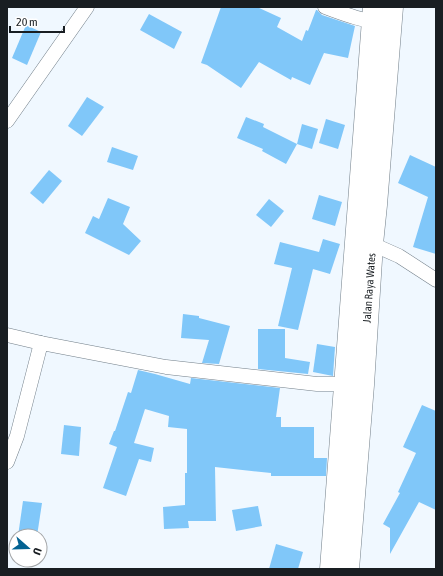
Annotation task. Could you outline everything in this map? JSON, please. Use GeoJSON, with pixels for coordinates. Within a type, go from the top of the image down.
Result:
{"type":"FeatureCollection","features":[{"type":"Feature","properties":{"kind":"highway","name":"Jalan Raya Wates"},"geometry":{"type":"LineString","coordinates":[[348,569],[376,205],[383,15]]}},
{"type":"Feature","properties":{"kind":"highway","name":"Jalan Raya Wates"},"geometry":{"type":"LineString","coordinates":[[331,569],[345,384],[383,15]]}},
{"type":"Feature","properties":{"kind":"street"},"geometry":{"type":"LineString","coordinates":[[7,121],[87,7]]}},
{"type":"Feature","properties":{"kind":"street"},"geometry":{"type":"LineString","coordinates":[[325,7],[344,14],[383,15]]}},
{"type":"Feature","properties":{"kind":"street"},"geometry":{"type":"LineString","coordinates":[[372,244],[399,256],[436,280]]}},
{"type":"Feature","properties":{"kind":"street"},"geometry":{"type":"LineString","coordinates":[[7,335],[166,367],[317,384],[345,384]]}},
{"type":"Feature","properties":{"kind":"street"},"geometry":{"type":"LineString","coordinates":[[7,462],[17,436],[41,343]]}},
{"type":"Feature","properties":{"kind":"building"},"geometry":{"type":"Polygon","coordinates":[[[221,7],[257,7],[281,18],[277,27],[302,41],[317,10],[322,15],[355,26],[348,58],[324,53],[310,85],[292,77],[291,80],[259,62],[241,88],[207,65],[201,63],[221,7]]]}},
{"type":"Feature","properties":{"kind":"building"},"geometry":{"type":"Polygon","coordinates":[[[149,14],[182,32],[174,49],[140,30],[149,14]]]}},
{"type":"Feature","properties":{"kind":"building"},"geometry":{"type":"Polygon","coordinates":[[[26,25],[41,32],[27,65],[12,58],[26,25]]]}},
{"type":"Feature","properties":{"kind":"building"},"geometry":{"type":"Polygon","coordinates":[[[87,97],[104,107],[82,136],[68,126],[87,97]]]}},
{"type":"Feature","properties":{"kind":"building"},"geometry":{"type":"Polygon","coordinates":[[[246,117],[264,124],[263,127],[297,144],[286,164],[262,151],[263,149],[237,138],[246,117]]]}},
{"type":"Feature","properties":{"kind":"building"},"geometry":{"type":"Polygon","coordinates":[[[326,119],[345,125],[338,149],[319,143],[326,119]]]}},
{"type":"Feature","properties":{"kind":"building"},"geometry":{"type":"Polygon","coordinates":[[[302,124],[318,129],[312,149],[297,144],[302,124]]]}},
{"type":"Feature","properties":{"kind":"building"},"geometry":{"type":"Polygon","coordinates":[[[112,147],[138,156],[133,170],[107,162],[112,147]]]}},
{"type":"Feature","properties":{"kind":"building"},"geometry":{"type":"Polygon","coordinates":[[[410,155],[436,167],[436,254],[413,247],[428,197],[398,183],[410,155]]]}},
{"type":"Feature","properties":{"kind":"building"},"geometry":{"type":"Polygon","coordinates":[[[49,170],[62,181],[43,204],[30,193],[49,170]]]}},
{"type":"Feature","properties":{"kind":"building"},"geometry":{"type":"Polygon","coordinates":[[[319,195],[342,202],[335,226],[312,219],[319,195]]]}},
{"type":"Feature","properties":{"kind":"building"},"geometry":{"type":"Polygon","coordinates":[[[108,198],[130,207],[123,224],[141,241],[129,255],[85,233],[93,216],[99,219],[108,198]]]}},
{"type":"Feature","properties":{"kind":"building"},"geometry":{"type":"Polygon","coordinates":[[[269,199],[284,211],[271,227],[256,215],[269,199]]]}},
{"type":"Feature","properties":{"kind":"building"},"geometry":{"type":"Polygon","coordinates":[[[323,239],[340,244],[330,274],[313,269],[298,330],[278,326],[292,268],[274,264],[280,242],[319,252],[323,239]]]}},
{"type":"Feature","properties":{"kind":"building"},"geometry":{"type":"Polygon","coordinates":[[[183,314],[199,316],[199,318],[230,326],[219,364],[202,363],[209,340],[181,338],[183,314]]]}},
{"type":"Feature","properties":{"kind":"building"},"geometry":{"type":"Polygon","coordinates":[[[258,329],[285,329],[285,358],[310,362],[308,374],[258,369],[258,329]]]}},
{"type":"Feature","properties":{"kind":"building"},"geometry":{"type":"Polygon","coordinates":[[[317,344],[335,347],[333,376],[313,372],[317,344]]]}},
{"type":"Feature","properties":{"kind":"building"},"geometry":{"type":"Polygon","coordinates":[[[138,370],[190,384],[191,378],[280,388],[276,417],[281,417],[281,427],[314,427],[314,458],[327,458],[326,476],[271,476],[271,473],[215,467],[216,521],[188,521],[189,528],[164,529],[163,507],[185,505],[185,473],[187,473],[187,429],[168,427],[169,416],[145,409],[134,443],[154,448],[151,462],[139,459],[126,496],[103,488],[117,447],[109,444],[128,392],[131,393],[138,370]]]}},
{"type":"Feature","properties":{"kind":"building"},"geometry":{"type":"Polygon","coordinates":[[[422,405],[436,411],[436,510],[419,502],[390,554],[390,528],[383,524],[400,493],[398,492],[416,453],[403,447],[422,405]]]}},
{"type":"Feature","properties":{"kind":"building"},"geometry":{"type":"Polygon","coordinates":[[[64,425],[81,427],[79,456],[61,454],[64,425]]]}},
{"type":"Feature","properties":{"kind":"building"},"geometry":{"type":"Polygon","coordinates":[[[23,501],[42,503],[38,528],[19,528],[23,501]]]}},
{"type":"Feature","properties":{"kind":"building"},"geometry":{"type":"Polygon","coordinates":[[[258,506],[262,526],[236,531],[232,510],[258,506]]]}},
{"type":"Feature","properties":{"kind":"building"},"geometry":{"type":"Polygon","coordinates":[[[276,544],[303,552],[298,569],[269,569],[276,544]]]}}]}
